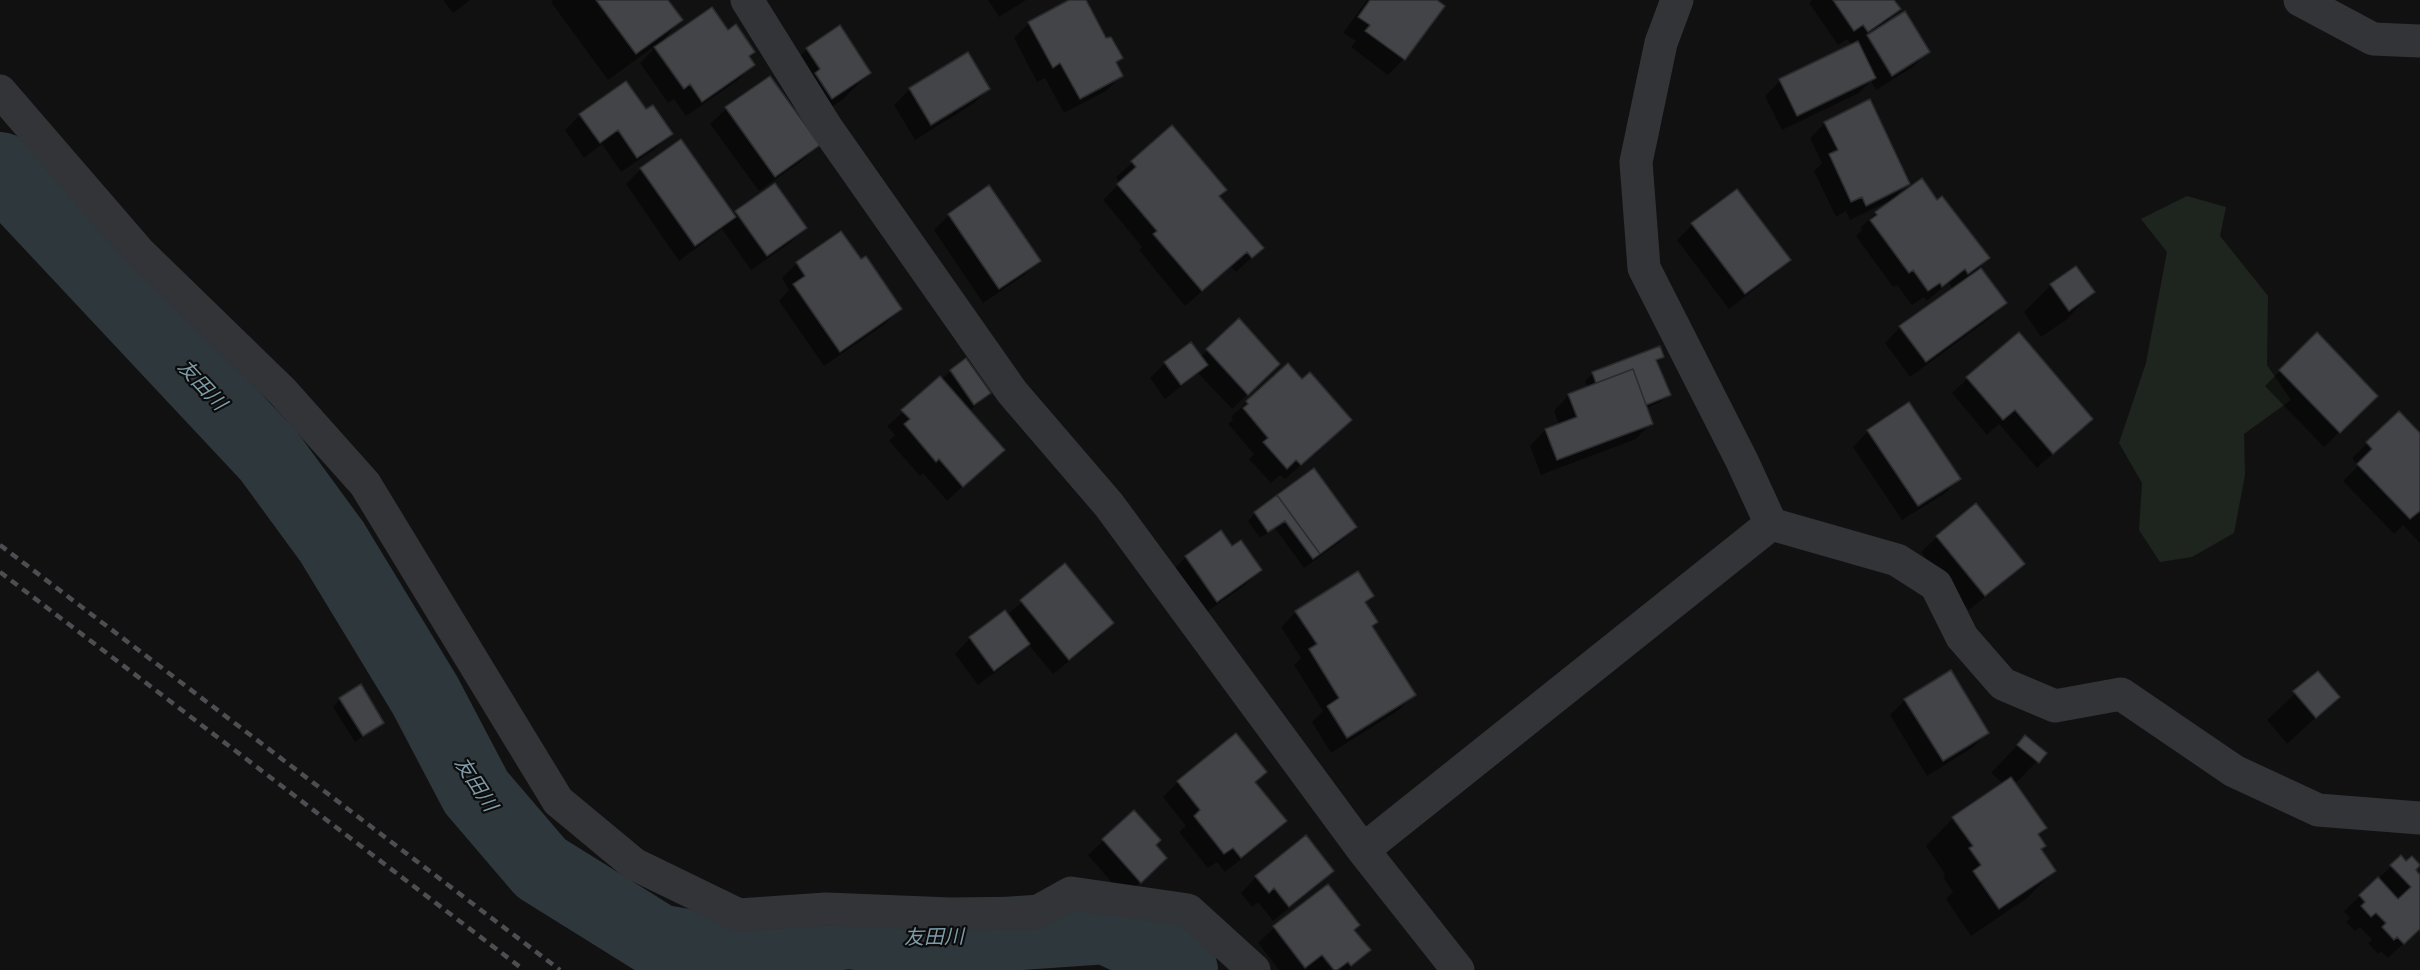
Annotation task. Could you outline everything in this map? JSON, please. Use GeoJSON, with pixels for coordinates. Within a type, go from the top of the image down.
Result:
{"type":"FeatureCollection","features":[{"type":"Feature","properties":{"kind":"street"},"geometry":{"type":"LineString","coordinates":[[747,0],[826,127],[1012,392],[1109,505],[1363,850],[1458,970]]}},
{"type":"Feature","properties":{"kind":"street"},"geometry":{"type":"LineString","coordinates":[[1677,0],[1661,43],[1636,162],[1644,268],[1742,461],[1771,524],[1897,560],[1936,585],[1962,637],[2003,684],[2055,706],[2121,694],[2234,771],[2318,810],[2420,818]]}},
{"type":"Feature","properties":{"kind":"street"},"geometry":{"type":"LineString","coordinates":[[2300,0],[2373,39],[2420,41]]}},
{"type":"Feature","properties":{"kind":"street"},"geometry":{"type":"LineString","coordinates":[[0,91],[138,252],[282,392],[365,484],[558,801],[634,864],[739,915],[826,909],[950,914],[1035,913],[1071,893],[1188,910],[1254,970]]}},
{"type":"Feature","properties":{"kind":"street"},"geometry":{"type":"LineString","coordinates":[[1363,850],[1771,524]]}},
{"type":"Feature","properties":{"kind":"shaded area"},"geometry":{"type":"Polygon","coordinates":[[[2187,196],[2226,207],[2220,236],[2268,296],[2267,365],[2291,400],[2244,434],[2245,475],[2234,533],[2192,557],[2160,562],[2139,530],[2142,483],[2119,443],[2146,363],[2167,252],[2141,219],[2187,196]]]}},
{"type":"Feature","properties":{"kind":"building"},"geometry":{"type":"Polygon","coordinates":[[[596,0],[668,0],[683,20],[636,54],[596,0]]]}},
{"type":"Feature","properties":{"kind":"building"},"geometry":{"type":"Polygon","coordinates":[[[1069,0],[1086,0],[1106,38],[1111,37],[1123,58],[1116,62],[1123,76],[1080,99],[1060,63],[1053,68],[1028,22],[1069,0]]]}},
{"type":"Feature","properties":{"kind":"building"},"geometry":{"type":"Polygon","coordinates":[[[1370,0],[1437,0],[1445,6],[1405,60],[1365,31],[1370,25],[1358,17],[1370,0]]]}},
{"type":"Feature","properties":{"kind":"building"},"geometry":{"type":"Polygon","coordinates":[[[1833,0],[1894,0],[1901,9],[1868,32],[1863,25],[1854,31],[1833,0]]]}},
{"type":"Feature","properties":{"kind":"building"},"geometry":{"type":"Polygon","coordinates":[[[712,7],[728,30],[736,24],[755,52],[749,56],[755,65],[702,102],[690,84],[684,89],[654,47],[712,7]]]}},
{"type":"Feature","properties":{"kind":"building"},"geometry":{"type":"Polygon","coordinates":[[[1905,11],[1930,52],[1892,76],[1867,35],[1905,11]]]}},
{"type":"Feature","properties":{"kind":"building"},"geometry":{"type":"Polygon","coordinates":[[[840,25],[871,73],[832,99],[815,73],[820,69],[806,48],[840,25]]]}},
{"type":"Feature","properties":{"kind":"building"},"geometry":{"type":"Polygon","coordinates":[[[1858,41],[1876,78],[1797,116],[1779,79],[1858,41]]]}},
{"type":"Feature","properties":{"kind":"building"},"geometry":{"type":"Polygon","coordinates":[[[968,52],[990,89],[931,125],[909,88],[968,52]]]}},
{"type":"Feature","properties":{"kind":"building"},"geometry":{"type":"Polygon","coordinates":[[[770,76],[820,145],[775,177],[725,107],[770,76]]]}},
{"type":"Feature","properties":{"kind":"building"},"geometry":{"type":"Polygon","coordinates":[[[626,81],[646,109],[653,105],[673,134],[637,158],[618,130],[600,143],[579,114],[626,81]]]}},
{"type":"Feature","properties":{"kind":"building"},"geometry":{"type":"Polygon","coordinates":[[[1870,99],[1910,184],[1866,206],[1862,197],[1851,202],[1829,154],[1838,150],[1824,122],[1870,99]]]}},
{"type":"Feature","properties":{"kind":"building"},"geometry":{"type":"Polygon","coordinates":[[[1172,125],[1227,190],[1219,196],[1264,248],[1252,258],[1247,252],[1202,291],[1153,234],[1157,231],[1117,184],[1136,167],[1131,161],[1172,125]]]}},
{"type":"Feature","properties":{"kind":"building"},"geometry":{"type":"Polygon","coordinates":[[[681,139],[736,217],[695,246],[640,168],[681,139]]]}},
{"type":"Feature","properties":{"kind":"building"},"geometry":{"type":"Polygon","coordinates":[[[1922,178],[1937,200],[1942,196],[1990,258],[1968,274],[1965,269],[1942,287],[1940,283],[1928,291],[1913,270],[1909,273],[1870,220],[1877,215],[1875,212],[1922,178]]]}},
{"type":"Feature","properties":{"kind":"building"},"geometry":{"type":"Polygon","coordinates":[[[775,183],[807,228],[767,256],[735,211],[775,183]]]}},
{"type":"Feature","properties":{"kind":"building"},"geometry":{"type":"Polygon","coordinates":[[[989,185],[1041,261],[999,289],[948,214],[989,185]]]}},
{"type":"Feature","properties":{"kind":"building"},"geometry":{"type":"Polygon","coordinates":[[[1737,189],[1791,260],[1745,294],[1691,223],[1737,189]]]}},
{"type":"Feature","properties":{"kind":"building"},"geometry":{"type":"Polygon","coordinates":[[[841,231],[861,259],[866,256],[902,309],[840,352],[793,284],[805,276],[796,262],[841,231]]]}},
{"type":"Feature","properties":{"kind":"building"},"geometry":{"type":"Polygon","coordinates":[[[2076,266],[2095,292],[2069,311],[2050,284],[2076,266]]]}},
{"type":"Feature","properties":{"kind":"building"},"geometry":{"type":"Polygon","coordinates":[[[1981,268],[2007,303],[1926,362],[1899,326],[1981,268]]]}},
{"type":"Feature","properties":{"kind":"building"},"geometry":{"type":"Polygon","coordinates":[[[1239,318],[1280,364],[1248,395],[1206,349],[1239,318]]]}},
{"type":"Feature","properties":{"kind":"building"},"geometry":{"type":"Polygon","coordinates":[[[2019,332],[2093,419],[2053,454],[2015,410],[2003,420],[1966,377],[2019,332]]]}},
{"type":"Feature","properties":{"kind":"building"},"geometry":{"type":"Polygon","coordinates":[[[2317,332],[2378,396],[2340,433],[2279,370],[2317,332]]]}},
{"type":"Feature","properties":{"kind":"building"},"geometry":{"type":"Polygon","coordinates":[[[1191,342],[1208,365],[1181,385],[1164,362],[1191,342]]]}},
{"type":"Feature","properties":{"kind":"building"},"geometry":{"type":"Polygon","coordinates":[[[1660,346],[1664,357],[1656,360],[1671,395],[1646,405],[1633,369],[1596,383],[1592,372],[1660,346]]]}},
{"type":"Feature","properties":{"kind":"building"},"geometry":{"type":"Polygon","coordinates":[[[966,358],[991,393],[974,405],[950,370],[966,358]]]}},
{"type":"Feature","properties":{"kind":"building"},"geometry":{"type":"Polygon","coordinates":[[[1288,363],[1302,379],[1310,372],[1352,420],[1301,465],[1296,460],[1287,469],[1263,442],[1268,438],[1243,408],[1248,404],[1246,401],[1288,363]]]}},
{"type":"Feature","properties":{"kind":"building"},"geometry":{"type":"Polygon","coordinates":[[[1633,369],[1653,424],[1557,460],[1545,429],[1577,417],[1568,394],[1633,369]]]}},
{"type":"Feature","properties":{"kind":"building"},"geometry":{"type":"Polygon","coordinates":[[[940,376],[1005,450],[963,487],[939,459],[936,462],[904,424],[910,419],[901,410],[940,376]]]}},
{"type":"Feature","properties":{"kind":"building"},"geometry":{"type":"Polygon","coordinates":[[[1909,402],[1961,479],[1918,506],[1867,430],[1909,402]]]}},
{"type":"Feature","properties":{"kind":"building"},"geometry":{"type":"Polygon","coordinates":[[[2399,411],[2420,433],[2420,511],[2410,519],[2357,464],[2372,449],[2366,442],[2399,411]]]}},
{"type":"Feature","properties":{"kind":"building"},"geometry":{"type":"Polygon","coordinates":[[[1314,468],[1357,527],[1320,554],[1277,495],[1314,468]]]}},
{"type":"Feature","properties":{"kind":"building"},"geometry":{"type":"Polygon","coordinates":[[[1277,495],[1320,554],[1313,559],[1285,521],[1268,532],[1254,512],[1277,495]]]}},
{"type":"Feature","properties":{"kind":"building"},"geometry":{"type":"Polygon","coordinates":[[[1976,503],[2025,564],[1985,596],[1936,536],[1976,503]]]}},
{"type":"Feature","properties":{"kind":"building"},"geometry":{"type":"Polygon","coordinates":[[[1221,530],[1232,546],[1241,540],[1262,570],[1217,602],[1185,556],[1221,530]]]}},
{"type":"Feature","properties":{"kind":"building"},"geometry":{"type":"Polygon","coordinates":[[[1065,563],[1114,623],[1069,660],[1020,600],[1065,563]]]}},
{"type":"Feature","properties":{"kind":"building"},"geometry":{"type":"Polygon","coordinates":[[[1358,571],[1374,596],[1365,602],[1378,622],[1372,626],[1416,695],[1347,738],[1327,706],[1339,698],[1309,649],[1317,644],[1295,611],[1358,571]]]}},
{"type":"Feature","properties":{"kind":"building"},"geometry":{"type":"Polygon","coordinates":[[[1005,610],[1030,644],[994,671],[969,637],[1005,610]]]}},
{"type":"Feature","properties":{"kind":"building"},"geometry":{"type":"Polygon","coordinates":[[[1951,670],[1989,733],[1943,761],[1904,699],[1951,670]]]}},
{"type":"Feature","properties":{"kind":"building"},"geometry":{"type":"Polygon","coordinates":[[[2318,671],[2340,697],[2316,718],[2293,691],[2318,671]]]}},
{"type":"Feature","properties":{"kind":"building"},"geometry":{"type":"Polygon","coordinates":[[[361,684],[384,723],[363,736],[339,698],[361,684]]]}},
{"type":"Feature","properties":{"kind":"building"},"geometry":{"type":"Polygon","coordinates":[[[1236,733],[1267,772],[1255,782],[1287,821],[1241,858],[1233,848],[1224,854],[1194,816],[1200,810],[1177,781],[1236,733]]]}},
{"type":"Feature","properties":{"kind":"building"},"geometry":{"type":"Polygon","coordinates":[[[2025,735],[2047,753],[2039,763],[2017,745],[2025,735]]]}},
{"type":"Feature","properties":{"kind":"building"},"geometry":{"type":"Polygon","coordinates":[[[2011,777],[2047,828],[2038,834],[2046,846],[2041,849],[2056,871],[1999,909],[1973,871],[1981,865],[1969,848],[1973,846],[1952,817],[2011,777]]]}},
{"type":"Feature","properties":{"kind":"building"},"geometry":{"type":"Polygon","coordinates":[[[1134,810],[1161,840],[1156,845],[1167,858],[1141,883],[1102,839],[1134,810]]]}},
{"type":"Feature","properties":{"kind":"building"},"geometry":{"type":"Polygon","coordinates":[[[1306,835],[1334,871],[1289,907],[1274,888],[1269,893],[1255,876],[1306,835]]]}},
{"type":"Feature","properties":{"kind":"building"},"geometry":{"type":"Polygon","coordinates":[[[2401,855],[2406,861],[2412,856],[2420,865],[2416,870],[2420,875],[2420,929],[2404,944],[2397,937],[2394,940],[2382,927],[2386,923],[2376,913],[2371,917],[2361,906],[2365,902],[2359,895],[2378,877],[2398,899],[2411,887],[2390,865],[2401,855]]]}},
{"type":"Feature","properties":{"kind":"building"},"geometry":{"type":"Polygon","coordinates":[[[1328,884],[1360,925],[1354,930],[1371,950],[1351,966],[1348,962],[1337,970],[1334,970],[1322,955],[1305,968],[1273,926],[1328,884]]]}},
{"type":"Feature","properties":{"kind":"waterway","name":"友田川"},"geometry":{"type":"LineString","coordinates":[[0,169],[269,456],[332,542],[425,695],[476,792],[541,868],[658,941],[696,948],[751,946],[848,932],[922,940],[1106,927],[1155,950],[1181,970]]}},
{"type":"Feature","properties":{"kind":"railway"},"geometry":{"type":"LineString","coordinates":[[0,545],[560,970]]}},
{"type":"Feature","properties":{"kind":"railway"},"geometry":{"type":"LineString","coordinates":[[0,572],[524,970]]}}]}
